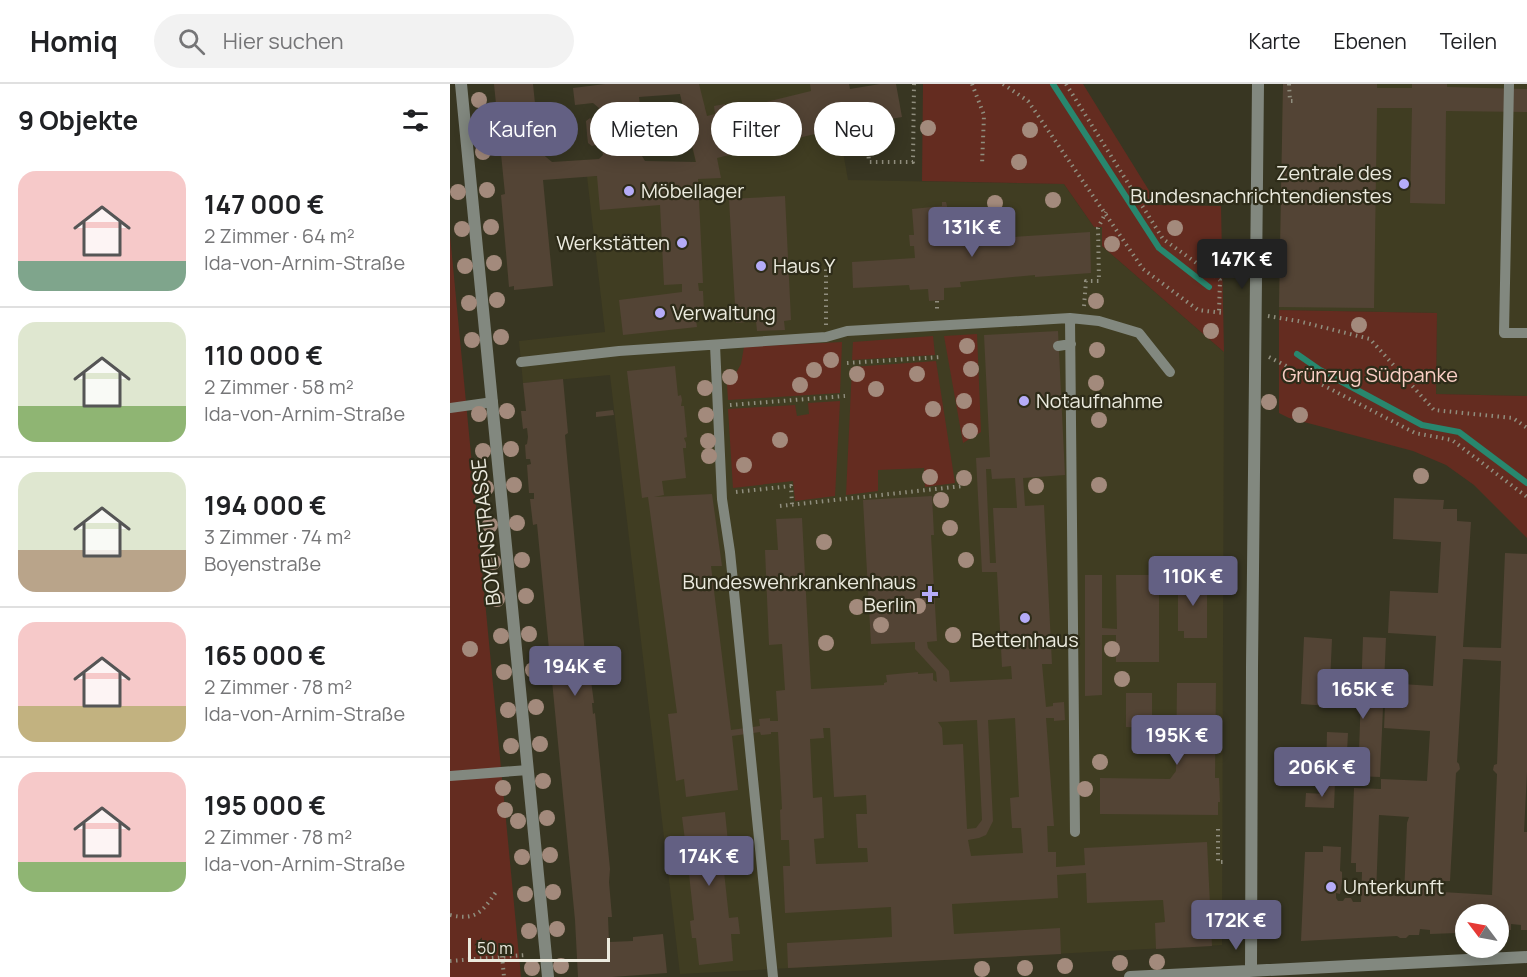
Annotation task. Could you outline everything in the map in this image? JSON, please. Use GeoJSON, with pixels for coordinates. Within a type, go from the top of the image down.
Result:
{"type":"FeatureCollection","features":[{"type":"Feature","properties":{"kind":"street","name":"BOYENSTRASSE"},"geometry":{"type":"LineString","coordinates":[[461,84],[548,977]]}},
{"type":"Feature","properties":{"kind":"street"},"geometry":{"type":"LineString","coordinates":[[1251,971],[1258,84]]}},
{"type":"Feature","properties":{"kind":"street"},"geometry":{"type":"LineString","coordinates":[[1130,977],[1527,957]]}},
{"type":"Feature","properties":{"kind":"lane"},"geometry":{"type":"LineString","coordinates":[[1509,84],[1504,333],[1527,333]]}},
{"type":"Feature","properties":{"kind":"lane"},"geometry":{"type":"LineString","coordinates":[[1070,318],[1076,832]]}},
{"type":"Feature","properties":{"kind":"lane"},"geometry":{"type":"LineString","coordinates":[[521,362],[619,351],[826,337],[848,331],[1070,318],[1099,321],[1139,333],[1170,372]]}},
{"type":"Feature","properties":{"kind":"lane"},"geometry":{"type":"LineString","coordinates":[[999,322],[1003,334]]}},
{"type":"Feature","properties":{"kind":"lane"},"geometry":{"type":"LineString","coordinates":[[1058,346],[1071,344]]}},
{"type":"Feature","properties":{"kind":"lane"},"geometry":{"type":"LineString","coordinates":[[715,345],[722,493],[773,977]]}},
{"type":"Feature","properties":{"kind":"lane"},"geometry":{"type":"LineString","coordinates":[[450,408],[493,402]]}},
{"type":"Feature","properties":{"kind":"lane"},"geometry":{"type":"LineString","coordinates":[[450,776],[528,770]]}},
{"type":"Feature","properties":{"kind":"path"},"geometry":{"type":"LineString","coordinates":[[868,156],[869,162],[913,162],[914,84]]}},
{"type":"Feature","properties":{"kind":"path"},"geometry":{"type":"LineString","coordinates":[[972,84],[984,115],[982,165]]}},
{"type":"Feature","properties":{"kind":"path"},"geometry":{"type":"LineString","coordinates":[[1003,84],[1028,101],[1143,268],[1198,310],[1221,313],[1220,280],[1164,239],[1066,84]]}},
{"type":"Feature","properties":{"kind":"path"},"geometry":{"type":"LineString","coordinates":[[1289,84],[1290,101],[1297,101]]}},
{"type":"Feature","properties":{"kind":"path"},"geometry":{"type":"LineString","coordinates":[[1070,318],[1084,306],[1086,281],[1099,281],[1098,228],[1106,212]]}},
{"type":"Feature","properties":{"kind":"path"},"geometry":{"type":"LineString","coordinates":[[826,268],[826,337]]}},
{"type":"Feature","properties":{"kind":"path"},"geometry":{"type":"LineString","coordinates":[[1272,317],[1370,339],[1434,410],[1514,418],[1527,428]]}},
{"type":"Feature","properties":{"kind":"path"},"geometry":{"type":"LineString","coordinates":[[847,363],[942,357]]}},
{"type":"Feature","properties":{"kind":"path"},"geometry":{"type":"LineString","coordinates":[[1272,359],[1415,434],[1452,440],[1527,497]]}},
{"type":"Feature","properties":{"kind":"path"},"geometry":{"type":"LineString","coordinates":[[718,405],[845,396]]}},
{"type":"Feature","properties":{"kind":"path"},"geometry":{"type":"LineString","coordinates":[[722,493],[791,486],[792,505]]}},
{"type":"Feature","properties":{"kind":"path"},"geometry":{"type":"LineString","coordinates":[[780,506],[963,486]]}},
{"type":"Feature","properties":{"kind":"path"},"geometry":{"type":"LineString","coordinates":[[1218,829],[1218,862],[1226,862]]}},
{"type":"Feature","properties":{"kind":"path"},"geometry":{"type":"LineString","coordinates":[[450,915],[473,916],[483,911],[496,892]]}},
{"type":"Feature","properties":{"kind":"path"},"geometry":{"type":"LineString","coordinates":[[450,961],[525,955]]}},
{"type":"Feature","properties":{"kind":"path"},"geometry":{"type":"LineString","coordinates":[[502,956],[504,977]]}},
{"type":"Feature","properties":{"kind":"shaded area","name":"Bundeswehrkrankenhaus Berlin"},"geometry":{"type":"Polygon","coordinates":[[[678,84],[831,84],[834,102],[814,102],[814,156],[844,156],[848,180],[1064,184],[1094,227],[1102,227],[1102,246],[1224,352],[1222,945],[680,974],[610,375],[523,383],[519,341],[605,332],[587,176],[699,178],[694,156],[699,156],[699,102],[682,102],[678,84]]]}},
{"type":"Feature","properties":{"kind":"shaded area","name":"Zentrale des Bundesnachrichtendienstes"},"geometry":{"type":"Polygon","coordinates":[[[1283,84],[1527,84],[1527,396],[1436,394],[1437,313],[1279,310],[1283,84]]]}},
{"type":"Feature","properties":{"kind":"green space"},"geometry":{"type":"Polygon","coordinates":[[[923,84],[1083,84],[1158,205],[1221,206],[1224,352],[1102,246],[1102,227],[1094,227],[1064,184],[922,181],[923,84]]]}},
{"type":"Feature","properties":{"kind":"green space"},"geometry":{"type":"Polygon","coordinates":[[[450,235],[521,977],[450,977],[450,235]]]}},
{"type":"Feature","properties":{"kind":"green space","name":"Grünzug Südpanke"},"geometry":{"type":"Polygon","coordinates":[[[1279,310],[1437,313],[1436,394],[1527,396],[1527,538],[1474,485],[1446,465],[1413,451],[1289,418],[1279,413],[1279,310]]]}},
{"type":"Feature","properties":{"kind":"green space"},"geometry":{"type":"Polygon","coordinates":[[[977,334],[981,432],[963,443],[944,336],[977,334]]]}},
{"type":"Feature","properties":{"kind":"green space"},"geometry":{"type":"Polygon","coordinates":[[[933,336],[935,355],[852,360],[853,342],[933,336]]]}},
{"type":"Feature","properties":{"kind":"green space"},"geometry":{"type":"Polygon","coordinates":[[[842,342],[840,393],[728,400],[726,369],[735,375],[741,364],[744,347],[842,342]]]}},
{"type":"Feature","properties":{"kind":"green space"},"geometry":{"type":"Polygon","coordinates":[[[936,361],[955,483],[925,487],[924,468],[878,470],[878,491],[846,495],[852,367],[936,361]]]}},
{"type":"Feature","properties":{"kind":"green space"},"geometry":{"type":"Polygon","coordinates":[[[840,401],[835,496],[795,501],[793,481],[733,488],[728,409],[795,405],[797,416],[809,414],[808,403],[840,401]]]}},
{"type":"Feature","properties":{"kind":"building"},"geometry":{"type":"Polygon","coordinates":[[[494,84],[533,84],[535,102],[496,102],[494,84]]]}},
{"type":"Feature","properties":{"kind":"building"},"geometry":{"type":"Polygon","coordinates":[[[605,84],[699,84],[707,116],[711,115],[711,156],[725,156],[717,158],[721,178],[698,179],[703,283],[698,283],[699,291],[703,291],[704,312],[695,313],[697,327],[623,335],[619,300],[682,292],[682,284],[664,285],[660,205],[600,210],[597,176],[543,180],[553,286],[514,290],[514,286],[509,287],[501,195],[505,194],[501,156],[545,156],[552,162],[599,159],[602,156],[642,156],[645,161],[696,162],[695,156],[699,156],[699,102],[682,102],[680,94],[639,97],[640,102],[590,102],[578,105],[578,102],[575,102],[573,88],[605,84]]]}},
{"type":"Feature","properties":{"kind":"building"},"geometry":{"type":"Polygon","coordinates":[[[810,84],[849,84],[850,89],[896,84],[902,117],[895,118],[895,102],[814,102],[814,134],[802,137],[802,102],[766,102],[811,91],[810,84]]]}},
{"type":"Feature","properties":{"kind":"building"},"geometry":{"type":"Polygon","coordinates":[[[1283,84],[1377,84],[1377,88],[1412,88],[1412,84],[1447,84],[1447,87],[1527,89],[1527,112],[1446,111],[1445,204],[1410,203],[1412,108],[1377,108],[1374,308],[1279,307],[1283,84]]]}},
{"type":"Feature","properties":{"kind":"building"},"geometry":{"type":"Polygon","coordinates":[[[590,118],[590,144],[588,143],[586,121],[590,118]]]}},
{"type":"Feature","properties":{"kind":"building","name":"Haus Y"},"geometry":{"type":"Polygon","coordinates":[[[785,196],[791,320],[784,321],[785,330],[757,331],[756,321],[736,323],[729,199],[785,196]]]}},
{"type":"Feature","properties":{"kind":"building"},"geometry":{"type":"Polygon","coordinates":[[[942,202],[946,202],[947,206],[950,242],[1002,239],[1001,235],[1014,234],[1014,237],[1090,232],[1091,273],[1035,277],[1035,275],[960,282],[961,287],[944,288],[944,300],[929,301],[928,289],[910,290],[909,285],[853,288],[852,262],[915,258],[914,246],[910,246],[909,235],[914,235],[912,209],[942,206],[942,202]]]}},
{"type":"Feature","properties":{"kind":"building"},"geometry":{"type":"Polygon","coordinates":[[[1058,331],[1065,475],[1023,478],[1025,506],[1044,505],[1052,664],[1042,664],[1046,707],[1053,706],[1053,703],[1064,702],[1065,720],[1054,721],[1054,718],[1046,718],[1054,826],[1047,826],[1048,852],[1056,852],[1056,867],[1085,865],[1084,848],[1207,842],[1212,946],[1156,949],[1155,923],[1165,922],[1163,900],[1087,903],[1086,873],[1057,875],[1058,898],[952,904],[954,934],[1060,928],[1061,954],[788,968],[787,943],[892,937],[891,907],[785,913],[783,866],[790,866],[789,840],[781,840],[780,810],[782,809],[778,732],[732,736],[738,790],[686,797],[684,779],[676,781],[668,714],[677,713],[648,497],[642,498],[627,371],[675,366],[678,396],[681,395],[681,406],[684,406],[687,437],[684,438],[686,448],[683,448],[686,478],[662,481],[664,495],[654,497],[712,494],[722,566],[711,566],[731,730],[760,726],[759,719],[770,718],[770,721],[778,721],[776,691],[785,690],[782,644],[769,645],[765,550],[778,550],[776,519],[802,518],[811,689],[884,685],[887,682],[886,675],[918,672],[918,674],[933,673],[933,680],[937,682],[936,672],[915,649],[915,642],[871,644],[863,500],[932,496],[934,535],[931,535],[937,641],[927,642],[928,648],[949,671],[950,682],[1012,679],[1011,666],[1002,667],[997,572],[982,572],[976,458],[990,457],[984,335],[1058,331]],[[986,469],[990,563],[996,563],[993,508],[1017,508],[1015,478],[992,479],[991,469],[986,469]],[[1015,718],[988,720],[993,821],[986,835],[968,840],[971,856],[1023,853],[1021,828],[1012,828],[1010,798],[1019,797],[1015,718]],[[977,720],[938,722],[942,728],[943,745],[963,744],[967,829],[976,828],[982,820],[977,720]],[[823,728],[824,738],[810,739],[813,798],[822,797],[824,838],[814,839],[816,864],[868,862],[867,848],[858,848],[856,814],[867,814],[866,795],[834,797],[830,728],[823,728]]]}},
{"type":"Feature","properties":{"kind":"building"},"geometry":{"type":"Polygon","coordinates":[[[563,379],[568,433],[565,435],[585,654],[589,653],[591,666],[589,666],[594,703],[592,703],[593,714],[595,713],[610,869],[612,917],[608,917],[609,942],[633,941],[633,937],[663,934],[667,973],[578,977],[575,920],[537,524],[533,525],[530,499],[534,499],[534,493],[529,493],[527,465],[531,464],[530,459],[526,459],[525,445],[528,437],[527,428],[523,429],[521,411],[526,411],[523,383],[563,379]]]}},
{"type":"Feature","properties":{"kind":"building"},"geometry":{"type":"Polygon","coordinates":[[[613,410],[614,415],[596,417],[596,412],[613,410]]]}},
{"type":"Feature","properties":{"kind":"building"},"geometry":{"type":"Polygon","coordinates":[[[1394,498],[1444,500],[1443,509],[1457,509],[1457,521],[1471,522],[1463,647],[1501,648],[1505,553],[1527,554],[1527,772],[1524,832],[1527,832],[1527,930],[1521,930],[1521,925],[1511,924],[1511,930],[1509,930],[1509,904],[1455,904],[1455,933],[1430,934],[1430,930],[1420,929],[1419,935],[1409,935],[1406,938],[1397,936],[1301,941],[1305,852],[1323,852],[1323,846],[1341,847],[1342,881],[1340,894],[1336,893],[1336,898],[1338,901],[1351,898],[1353,902],[1361,902],[1362,872],[1356,872],[1356,863],[1351,863],[1354,788],[1381,789],[1381,779],[1427,781],[1430,731],[1384,728],[1386,683],[1433,686],[1436,636],[1388,633],[1390,591],[1438,593],[1441,542],[1393,539],[1394,498]],[[1463,659],[1457,762],[1460,769],[1456,773],[1450,881],[1442,881],[1442,892],[1492,895],[1497,774],[1493,770],[1494,765],[1497,764],[1501,661],[1463,659]],[[1379,815],[1376,895],[1404,896],[1409,817],[1379,815]]]}},
{"type":"Feature","properties":{"kind":"building"},"geometry":{"type":"Polygon","coordinates":[[[1085,575],[1102,575],[1102,628],[1117,629],[1116,575],[1159,575],[1159,662],[1116,662],[1116,635],[1102,635],[1102,695],[1085,696],[1085,575]]]}},
{"type":"Feature","properties":{"kind":"building"},"geometry":{"type":"Polygon","coordinates":[[[1178,577],[1207,577],[1207,638],[1184,638],[1184,631],[1178,631],[1178,577]]]}},
{"type":"Feature","properties":{"kind":"building"},"geometry":{"type":"Polygon","coordinates":[[[1304,637],[1332,639],[1329,706],[1301,704],[1304,637]]]}},
{"type":"Feature","properties":{"kind":"building"},"geometry":{"type":"Polygon","coordinates":[[[1363,637],[1386,638],[1380,777],[1326,775],[1327,732],[1348,733],[1347,752],[1359,752],[1363,637]]]}},
{"type":"Feature","properties":{"kind":"building"},"geometry":{"type":"Polygon","coordinates":[[[1177,683],[1216,683],[1215,778],[1219,778],[1218,815],[1100,814],[1100,778],[1170,779],[1176,771],[1177,683]]]}},
{"type":"Feature","properties":{"kind":"building"},"geometry":{"type":"Polygon","coordinates":[[[1126,693],[1152,693],[1152,728],[1126,727],[1126,693]]]}},
{"type":"Feature","properties":{"kind":"building"},"geometry":{"type":"Polygon","coordinates":[[[1326,782],[1335,782],[1334,808],[1305,807],[1306,793],[1325,794],[1326,782]]]}},
{"type":"Feature","properties":{"kind":"building"},"geometry":{"type":"Polygon","coordinates":[[[725,812],[729,852],[722,853],[729,918],[738,917],[740,934],[731,934],[733,961],[699,965],[696,938],[692,938],[690,921],[694,920],[689,874],[680,875],[679,864],[688,863],[682,817],[725,812]]]}},
{"type":"Feature","properties":{"kind":"waterway"},"geometry":{"type":"LineString","coordinates":[[1053,84],[1159,248],[1209,287]]}},
{"type":"Feature","properties":{"kind":"waterway"},"geometry":{"type":"LineString","coordinates":[[1297,354],[1320,370],[1422,425],[1459,432],[1527,483]]}},
{"type":"Feature","properties":{"kind":"place","name":"Zentrale des Bundesnachrichtendienstes"},"geometry":{"type":"Point","coordinates":[1404,184]}},
{"type":"Feature","properties":{"kind":"place","name":"Möbellager"},"geometry":{"type":"Point","coordinates":[629,191]}},
{"type":"Feature","properties":{"kind":"place","name":"Werkstätten"},"geometry":{"type":"Point","coordinates":[682,243]}},
{"type":"Feature","properties":{"kind":"place","name":"Haus Y"},"geometry":{"type":"Point","coordinates":[761,266]}},
{"type":"Feature","properties":{"kind":"place","name":"Verwaltung"},"geometry":{"type":"Point","coordinates":[660,313]}},
{"type":"Feature","properties":{"kind":"place","name":"Notaufnahme"},"geometry":{"type":"Point","coordinates":[1024,401]}},
{"type":"Feature","properties":{"kind":"place","name":"Bundeswehrkrankenhaus Berlin"},"geometry":{"type":"Point","coordinates":[930,594]}},
{"type":"Feature","properties":{"kind":"place","name":"Bettenhaus"},"geometry":{"type":"Point","coordinates":[1025,618]}},
{"type":"Feature","properties":{"kind":"place","name":"Unterkunft"},"geometry":{"type":"Point","coordinates":[1331,887]}}]}
